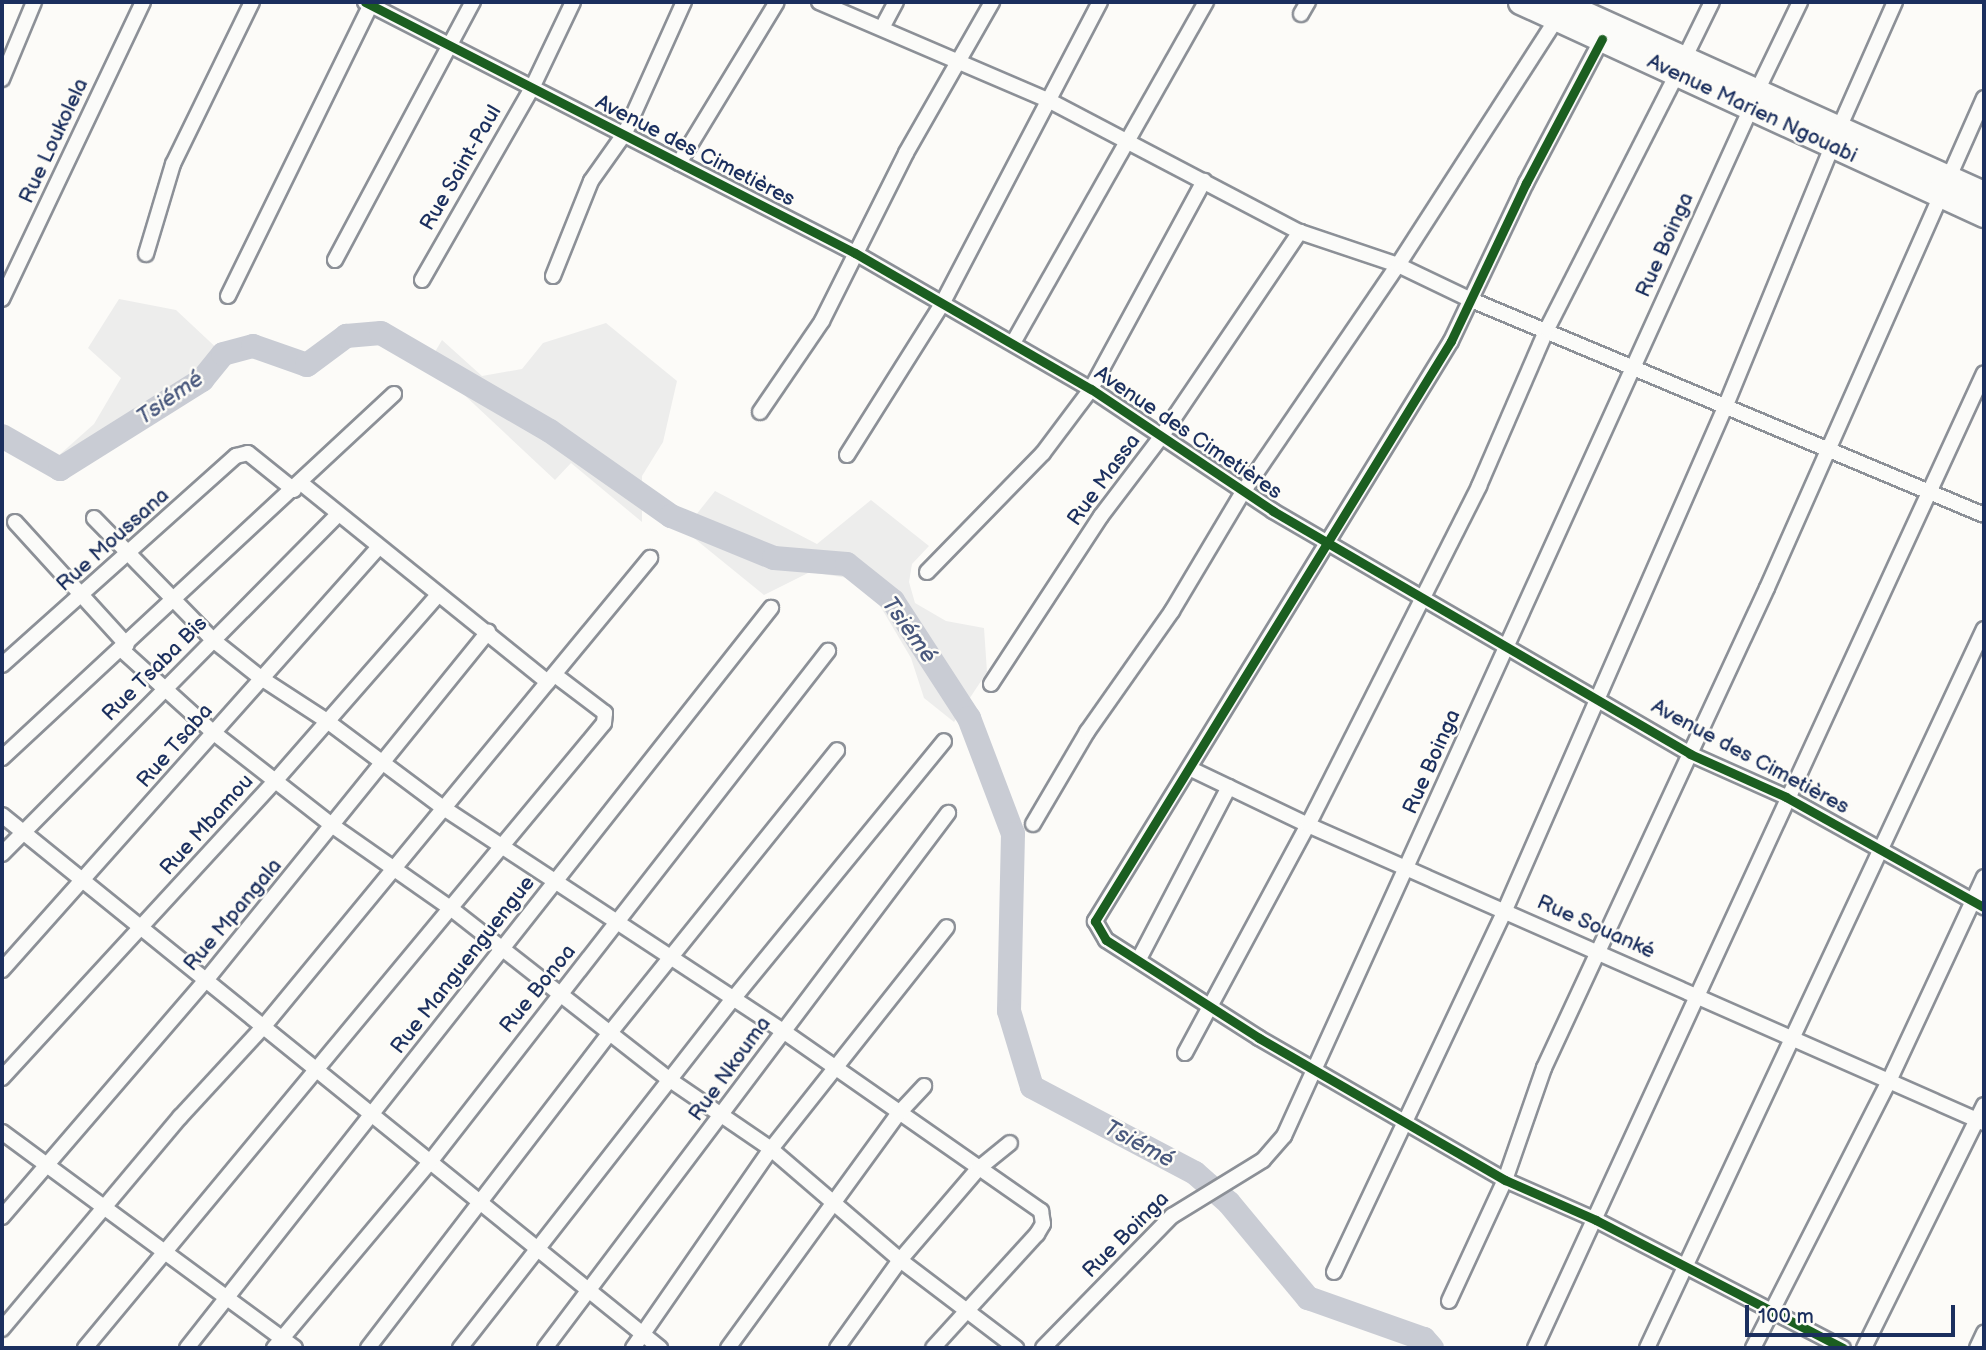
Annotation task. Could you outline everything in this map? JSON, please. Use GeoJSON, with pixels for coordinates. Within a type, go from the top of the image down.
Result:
{"type":"FeatureCollection","features":[{"type":"Feature","properties":{"kind":"main road","name":"Avenue Marien Ngouabi"},"geometry":{"type":"LineString","coordinates":[[1520,2],[1563,7],[1602,39],[1681,64],[1944,186],[1984,215]]}},
{"type":"Feature","properties":{"kind":"main road"},"geometry":{"type":"LineString","coordinates":[[1563,7],[1681,64]]}},
{"type":"Feature","properties":{"kind":"main road"},"geometry":{"type":"LineString","coordinates":[[1944,186],[1984,193]]}},
{"type":"Feature","properties":{"kind":"street"},"geometry":{"type":"LineString","coordinates":[[2,79],[34,2]]}},
{"type":"Feature","properties":{"kind":"street","name":"Rue Loukolela"},"geometry":{"type":"LineString","coordinates":[[2,299],[143,2]]}},
{"type":"Feature","properties":{"kind":"street"},"geometry":{"type":"LineString","coordinates":[[146,254],[173,164],[253,2]]}},
{"type":"Feature","properties":{"kind":"street"},"geometry":{"type":"LineString","coordinates":[[335,260],[473,2]]}},
{"type":"Feature","properties":{"kind":"street","name":"Rue Saint-Paul"},"geometry":{"type":"LineString","coordinates":[[422,280],[532,88],[573,2]]}},
{"type":"Feature","properties":{"kind":"street"},"geometry":{"type":"LineString","coordinates":[[553,276],[590,181],[625,133],[684,2]]}},
{"type":"Feature","properties":{"kind":"street"},"geometry":{"type":"LineString","coordinates":[[679,163],[777,2]]}},
{"type":"Feature","properties":{"kind":"street"},"geometry":{"type":"LineString","coordinates":[[819,2],[1049,101],[1300,232],[1398,265],[1469,299],[1547,329],[1828,451],[1984,514]]}},
{"type":"Feature","properties":{"kind":"street"},"geometry":{"type":"LineString","coordinates":[[882,28],[896,2]]}},
{"type":"Feature","properties":{"kind":"street"},"geometry":{"type":"LineString","coordinates":[[760,412],[822,321],[855,253],[992,2]]}},
{"type":"Feature","properties":{"kind":"street"},"geometry":{"type":"LineString","coordinates":[[847,455],[941,306],[1100,2]]}},
{"type":"Feature","properties":{"kind":"street"},"geometry":{"type":"LineString","coordinates":[[1013,343],[1129,144],[1206,2]]}},
{"type":"Feature","properties":{"kind":"street"},"geometry":{"type":"LineString","coordinates":[[1185,1053],[1214,1007],[1479,486],[1547,329],[1712,2]]}},
{"type":"Feature","properties":{"kind":"street","name":"Rue Boinga"},"geometry":{"type":"LineString","coordinates":[[1043,1348],[1171,1216],[1273,1152],[1408,867],[1800,2]]}},
{"type":"Feature","properties":{"kind":"street"},"geometry":{"type":"LineString","coordinates":[[1334,1272],[1505,910],[1595,696],[1726,405],[1836,136],[1895,2]]}},
{"type":"Feature","properties":{"kind":"street"},"geometry":{"type":"LineString","coordinates":[[228,296],[369,3]]}},
{"type":"Feature","properties":{"kind":"street","name":"Avenue des Cimetières"},"geometry":{"type":"LineString","coordinates":[[369,3],[449,47],[625,133],[855,253],[941,306],[1013,343],[1091,389],[1243,492],[1420,598],[1595,696],[1690,754],[1786,797],[1879,851],[1979,904]]}},
{"type":"Feature","properties":{"kind":"street"},"geometry":{"type":"LineString","coordinates":[[1034,824],[1105,705],[1172,611],[1243,492],[1398,265],[1563,7]]}},
{"type":"Feature","properties":{"kind":"street"},"geometry":{"type":"LineString","coordinates":[[1602,39],[1469,299],[1451,341],[1326,542],[1191,769],[1095,921],[1106,940],[1313,1070],[1505,1180],[1596,1220],[1843,1348]]}},
{"type":"Feature","properties":{"kind":"street"},"geometry":{"type":"LineString","coordinates":[[1448,1301],[1505,1180],[1544,1069],[1828,451],[1984,98]]}},
{"type":"Feature","properties":{"kind":"street"},"geometry":{"type":"LineString","coordinates":[[927,572],[1043,453],[1091,389],[1204,181]]}},
{"type":"Feature","properties":{"kind":"street","name":"Rue Massa"},"geometry":{"type":"LineString","coordinates":[[991,684],[1101,516],[1161,437],[1300,232]]}},
{"type":"Feature","properties":{"kind":"street"},"geometry":{"type":"LineString","coordinates":[[1535,1348],[1596,1220],[1695,994],[1984,373]]}},
{"type":"Feature","properties":{"kind":"street"},"geometry":{"type":"LineString","coordinates":[[2,758],[298,487],[394,394]]}},
{"type":"Feature","properties":{"kind":"street","name":"Rue Moussana"},"geometry":{"type":"LineString","coordinates":[[5,657],[83,598],[236,456],[254,457],[298,487]]}},
{"type":"Feature","properties":{"kind":"street"},"geometry":{"type":"LineString","coordinates":[[85,1348],[167,1254],[315,1067],[453,910],[606,718],[438,595],[338,514],[298,487]]}},
{"type":"Feature","properties":{"kind":"street","name":"Rue Tsaba Bis"},"geometry":{"type":"LineString","coordinates":[[2,854],[338,514]]}},
{"type":"Feature","properties":{"kind":"street"},"geometry":{"type":"LineString","coordinates":[[94,518],[213,640],[261,678],[327,721],[442,807],[557,880],[783,1031],[1041,1211],[1044,1218],[1037,1234],[933,1348]]}},
{"type":"Feature","properties":{"kind":"street"},"geometry":{"type":"LineString","coordinates":[[15,522],[163,690],[214,733],[333,826],[503,948],[670,1080],[771,1149],[900,1260],[1016,1348]]}},
{"type":"Feature","properties":{"kind":"street","name":"Rue Tsaba"},"geometry":{"type":"LineString","coordinates":[[2,970],[378,548]]}},
{"type":"Feature","properties":{"kind":"street"},"geometry":{"type":"LineString","coordinates":[[2,1329],[105,1206],[264,1026],[650,558]]}},
{"type":"Feature","properties":{"kind":"street","name":"Rue Mbamou"},"geometry":{"type":"LineString","coordinates":[[2,1078],[276,780],[438,595]]}},
{"type":"Feature","properties":{"kind":"street","name":"Rue Manguenguengue"},"geometry":{"type":"LineString","coordinates":[[187,1348],[771,608]]}},
{"type":"Feature","properties":{"kind":"street"},"geometry":{"type":"LineString","coordinates":[[1647,1348],[1684,1264],[1793,1040],[1984,629]]}},
{"type":"Feature","properties":{"kind":"street","name":"Rue Mpangala"},"geometry":{"type":"LineString","coordinates":[[2,1217],[48,1168],[207,979],[385,764],[488,632]]}},
{"type":"Feature","properties":{"kind":"street","name":"Rue Bonoa"},"geometry":{"type":"LineString","coordinates":[[278,1343],[430,1161],[828,651]]}},
{"type":"Feature","properties":{"kind":"street"},"geometry":{"type":"LineString","coordinates":[[460,1348],[733,999],[944,741]]}},
{"type":"Feature","properties":{"kind":"street"},"geometry":{"type":"LineString","coordinates":[[368,1348],[609,1034],[674,959],[837,750]]}},
{"type":"Feature","properties":{"kind":"street","name":"Rue Souanké"},"geometry":{"type":"LineString","coordinates":[[1191,769],[1308,825],[1598,950],[1793,1040],[1981,1121]]}},
{"type":"Feature","properties":{"kind":"street"},"geometry":{"type":"LineString","coordinates":[[1139,960],[1229,787]]}},
{"type":"Feature","properties":{"kind":"street","name":"Rue Nkouma"},"geometry":{"type":"LineString","coordinates":[[545,1348],[591,1293],[783,1031],[948,813]]}},
{"type":"Feature","properties":{"kind":"street"},"geometry":{"type":"LineString","coordinates":[[2,815],[660,1348]]}},
{"type":"Feature","properties":{"kind":"street"},"geometry":{"type":"LineString","coordinates":[[1753,1348],[1979,904],[1984,877]]}},
{"type":"Feature","properties":{"kind":"street"},"geometry":{"type":"LineString","coordinates":[[634,1348],[771,1149],[947,927]]}},
{"type":"Feature","properties":{"kind":"street"},"geometry":{"type":"LineString","coordinates":[[728,1348],[899,1113],[925,1086]]}},
{"type":"Feature","properties":{"kind":"street"},"geometry":{"type":"LineString","coordinates":[[1864,1348],[1981,1121],[1984,1105]]}},
{"type":"Feature","properties":{"kind":"street"},"geometry":{"type":"LineString","coordinates":[[2,1132],[167,1254],[229,1296],[278,1343],[295,1348]]}},
{"type":"Feature","properties":{"kind":"street"},"geometry":{"type":"LineString","coordinates":[[837,1348],[900,1260],[978,1169],[1010,1143]]}},
{"type":"Feature","properties":{"kind":"street"},"geometry":{"type":"LineString","coordinates":[[1977,1348],[1984,1333]]}},
{"type":"Feature","properties":{"kind":"shaded area"},"geometry":{"type":"Polygon","coordinates":[[[119,299],[176,310],[223,354],[82,467],[58,456],[94,424],[121,378],[88,348],[119,299]]]}},
{"type":"Feature","properties":{"kind":"shaded area"},"geometry":{"type":"Polygon","coordinates":[[[606,323],[677,381],[663,442],[642,476],[642,522],[571,463],[555,480],[429,362],[442,340],[482,376],[522,369],[543,343],[606,323]]]}},
{"type":"Feature","properties":{"kind":"shaded area"},"geometry":{"type":"Polygon","coordinates":[[[715,491],[817,544],[871,500],[929,546],[912,564],[909,582],[915,603],[946,621],[984,628],[987,672],[954,722],[924,698],[911,658],[879,604],[848,578],[810,572],[764,595],[684,530],[715,491]]]}},
{"type":"Feature","properties":{"kind":"waterway","name":"Tsiémé"},"geometry":{"type":"LineString","coordinates":[[2,436],[60,469],[202,380],[223,354],[253,346],[307,365],[346,336],[381,333],[550,431],[671,516],[774,558],[847,564],[893,601],[969,718],[1013,834],[1009,1011],[1032,1087],[1195,1173],[1229,1203],[1308,1298],[1424,1339],[1432,1348]]}},
{"type":"Feature","properties":{"kind":"cycle path"},"geometry":{"type":"LineString","coordinates":[[365,2],[855,253],[1091,389],[1273,511],[1690,754],[1786,797],[1984,907]]}},
{"type":"Feature","properties":{"kind":"cycle path"},"geometry":{"type":"LineString","coordinates":[[1602,39],[1526,183],[1451,341],[1095,921],[1106,940],[1259,1038],[1505,1180],[1596,1220],[1843,1348]]}}]}
